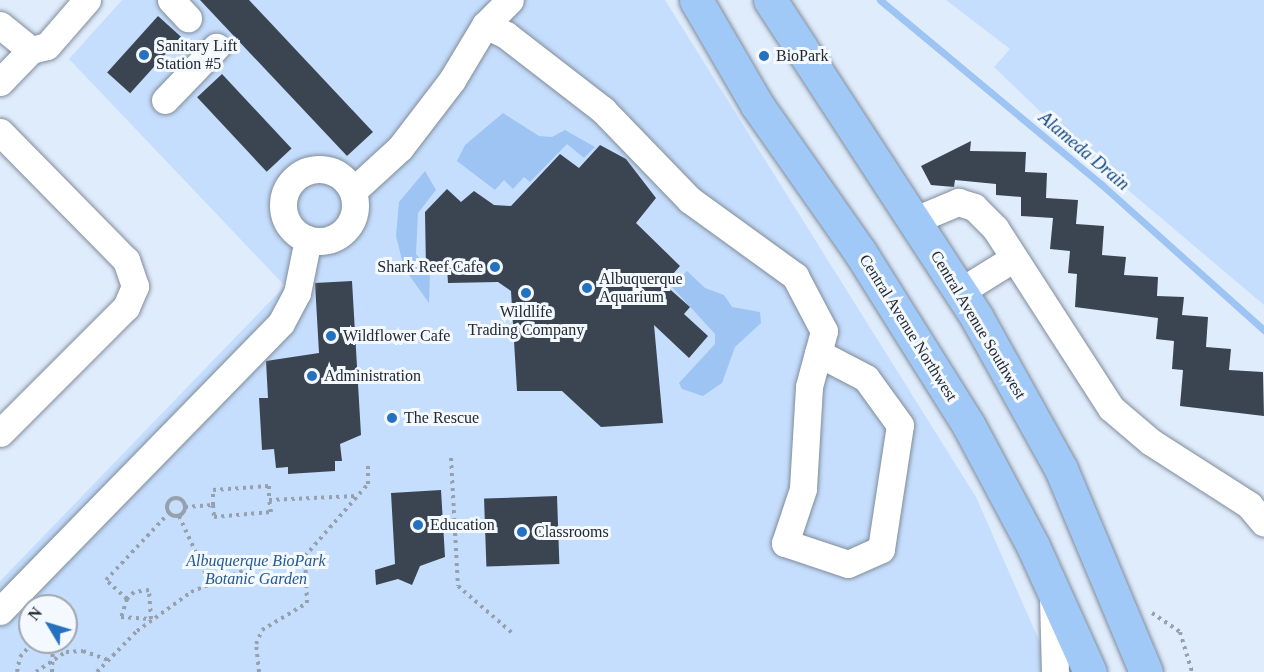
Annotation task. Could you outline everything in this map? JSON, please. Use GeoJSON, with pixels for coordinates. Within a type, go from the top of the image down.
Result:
{"type":"FeatureCollection","features":[{"type":"Feature","properties":{"kind":"main road","name":"Central Avenue Northwest"},"geometry":{"type":"LineString","coordinates":[[696,0],[757,105],[860,252],[969,426],[1053,590],[1090,672]]}},
{"type":"Feature","properties":{"kind":"main road","name":"Central Avenue Southwest"},"geometry":{"type":"LineString","coordinates":[[770,0],[960,291],[1061,469],[1146,672]]}},
{"type":"Feature","properties":{"kind":"street"},"geometry":{"type":"LineString","coordinates":[[0,82],[31,50],[46,46],[87,0]]}},
{"type":"Feature","properties":{"kind":"street"},"geometry":{"type":"LineString","coordinates":[[353,191],[400,148],[452,80],[485,25],[510,0]]}},
{"type":"Feature","properties":{"kind":"street"},"geometry":{"type":"LineString","coordinates":[[0,25],[31,50]]}},
{"type":"Feature","properties":{"kind":"street"},"geometry":{"type":"LineString","coordinates":[[485,25],[506,34],[603,110],[690,200],[795,276],[824,331],[818,353],[809,387],[803,489],[785,543],[849,564],[881,549],[900,425],[866,378],[818,353]]}},
{"type":"Feature","properties":{"kind":"street"},"geometry":{"type":"LineString","coordinates":[[165,100],[216,47]]}},
{"type":"Feature","properties":{"kind":"street"},"geometry":{"type":"LineString","coordinates":[[0,132],[126,260],[135,286],[126,307],[0,433]]}},
{"type":"Feature","properties":{"kind":"street"},"geometry":{"type":"LineString","coordinates":[[325,169],[341,175],[353,191],[353,218],[345,230],[328,240],[308,239],[285,216],[283,204],[292,181],[302,173],[325,169]]}},
{"type":"Feature","properties":{"kind":"street"},"geometry":{"type":"LineString","coordinates":[[915,220],[958,202],[974,207],[1014,258],[1111,408],[1178,461],[1249,505],[1264,524]]}},
{"type":"Feature","properties":{"kind":"street"},"geometry":{"type":"LineString","coordinates":[[0,611],[280,323],[297,293],[308,239]]}},
{"type":"Feature","properties":{"kind":"street"},"geometry":{"type":"LineString","coordinates":[[960,291],[1014,258]]}},
{"type":"Feature","properties":{"kind":"street"},"geometry":{"type":"LineString","coordinates":[[1053,590],[1055,672]]}},
{"type":"Feature","properties":{"kind":"path"},"geometry":{"type":"LineString","coordinates":[[451,458],[458,586],[512,633]]}},
{"type":"Feature","properties":{"kind":"path"},"geometry":{"type":"LineString","coordinates":[[97,672],[151,619],[210,583],[305,556],[368,484],[368,463]]}},
{"type":"Feature","properties":{"kind":"path"},"geometry":{"type":"LineString","coordinates":[[268,486],[269,500],[271,512],[214,517],[213,490],[268,486]]}},
{"type":"Feature","properties":{"kind":"path"},"geometry":{"type":"LineString","coordinates":[[269,500],[358,496]]}},
{"type":"Feature","properties":{"kind":"path"},"geometry":{"type":"LineString","coordinates":[[127,599],[106,580],[169,513],[173,498],[181,499],[185,507]]}},
{"type":"Feature","properties":{"kind":"path"},"geometry":{"type":"LineString","coordinates":[[185,507],[213,505]]}},
{"type":"Feature","properties":{"kind":"path"},"geometry":{"type":"LineString","coordinates":[[179,516],[185,507]]}},
{"type":"Feature","properties":{"kind":"path"},"geometry":{"type":"LineString","coordinates":[[169,513],[179,516],[210,583]]}},
{"type":"Feature","properties":{"kind":"path"},"geometry":{"type":"LineString","coordinates":[[259,672],[256,644],[262,630],[307,603],[305,556]]}},
{"type":"Feature","properties":{"kind":"path"},"geometry":{"type":"LineString","coordinates":[[149,590],[151,619],[121,617],[127,599],[134,591],[149,590]]}},
{"type":"Feature","properties":{"kind":"path"},"geometry":{"type":"LineString","coordinates":[[1143,609],[1180,632],[1192,672]]}},
{"type":"Feature","properties":{"kind":"path"},"geometry":{"type":"LineString","coordinates":[[36,672],[50,659],[83,651],[108,660]]}},
{"type":"Feature","properties":{"kind":"path"},"geometry":{"type":"LineString","coordinates":[[17,672],[23,654]]}},
{"type":"Feature","properties":{"kind":"path"},"geometry":{"type":"LineString","coordinates":[[51,654],[52,672]]}},
{"type":"Feature","properties":{"kind":"green space","name":"Albuquerque BioPark Botanic Garden"},"geometry":{"type":"Polygon","coordinates":[[[122,0],[665,0],[976,497],[1053,672],[0,672],[0,581],[285,286],[69,59],[122,0]]]}},
{"type":"Feature","properties":{"kind":"green space"},"geometry":{"type":"Polygon","coordinates":[[[946,0],[1264,0],[1264,305],[1076,146],[994,67],[1010,49],[946,0]]]}},
{"type":"Feature","properties":{"kind":"shaded area"},"geometry":{"type":"Polygon","coordinates":[[[503,113],[539,136],[552,137],[565,130],[595,147],[584,158],[567,144],[530,182],[524,177],[513,189],[504,180],[495,190],[457,161],[465,145],[503,113]]]}},
{"type":"Feature","properties":{"kind":"shaded area"},"geometry":{"type":"Polygon","coordinates":[[[425,171],[436,190],[418,213],[416,254],[430,272],[429,303],[404,268],[396,236],[399,202],[425,171]]]}},
{"type":"Feature","properties":{"kind":"shaded area"},"geometry":{"type":"Polygon","coordinates":[[[687,271],[705,288],[724,295],[732,307],[760,312],[761,323],[735,347],[722,383],[703,396],[682,389],[679,383],[715,344],[715,334],[672,287],[687,271]]]}},
{"type":"Feature","properties":{"kind":"building"},"geometry":{"type":"Polygon","coordinates":[[[200,0],[249,0],[373,132],[347,156],[200,0]]]}},
{"type":"Feature","properties":{"kind":"building","name":"Sanitary Lift Station #5"},"geometry":{"type":"Polygon","coordinates":[[[158,16],[181,37],[130,93],[107,72],[158,16]]]}},
{"type":"Feature","properties":{"kind":"building"},"geometry":{"type":"Polygon","coordinates":[[[222,74],[292,149],[267,172],[197,97],[222,74]]]}},
{"type":"Feature","properties":{"kind":"building"},"geometry":{"type":"Polygon","coordinates":[[[971,141],[970,151],[1026,152],[1025,172],[1047,173],[1046,198],[1078,200],[1076,224],[1104,226],[1102,255],[1126,257],[1124,275],[1158,277],[1157,296],[1184,297],[1182,315],[1208,317],[1206,347],[1231,349],[1229,370],[1263,372],[1264,416],[1180,406],[1183,370],[1172,369],[1174,341],[1156,339],[1158,318],[1075,307],[1077,274],[1068,273],[1070,251],[1050,249],[1053,218],[1021,216],[1021,197],[996,195],[996,184],[955,180],[954,187],[931,185],[921,166],[971,141]]]}},
{"type":"Feature","properties":{"kind":"building","name":"Albuquerque Aquarium"},"geometry":{"type":"Polygon","coordinates":[[[600,145],[626,159],[656,198],[636,223],[680,266],[664,284],[690,307],[684,314],[708,336],[689,358],[654,325],[663,423],[601,427],[562,391],[517,391],[511,291],[498,282],[448,283],[447,267],[426,269],[425,212],[447,189],[461,202],[474,191],[494,205],[511,206],[560,154],[579,168],[600,145]]]}},
{"type":"Feature","properties":{"kind":"building","name":"Administration"},"geometry":{"type":"Polygon","coordinates":[[[352,281],[361,435],[340,444],[342,461],[335,461],[335,471],[288,474],[288,467],[276,468],[274,449],[262,450],[259,398],[268,398],[266,361],[319,353],[315,283],[352,281]]]}},
{"type":"Feature","properties":{"kind":"building","name":"Education"},"geometry":{"type":"Polygon","coordinates":[[[441,490],[445,557],[420,566],[412,585],[398,579],[376,585],[375,570],[395,564],[391,493],[441,490]]]}},
{"type":"Feature","properties":{"kind":"building","name":"Classrooms"},"geometry":{"type":"Polygon","coordinates":[[[557,496],[559,564],[486,567],[484,499],[557,496]]]}},
{"type":"Feature","properties":{"kind":"waterway","name":"Alameda Drain"},"geometry":{"type":"LineString","coordinates":[[880,0],[1101,184],[1264,330]]}},
{"type":"Feature","properties":{"kind":"place","name":"Sanitary Lift Station #5"},"geometry":{"type":"Point","coordinates":[144,55]}},
{"type":"Feature","properties":{"kind":"place","name":"BioPark"},"geometry":{"type":"Point","coordinates":[764,56]}},
{"type":"Feature","properties":{"kind":"place","name":"Shark Reef Cafe"},"geometry":{"type":"Point","coordinates":[495,267]}},
{"type":"Feature","properties":{"kind":"place","name":"Albuquerque Aquarium"},"geometry":{"type":"Point","coordinates":[587,288]}},
{"type":"Feature","properties":{"kind":"place","name":"Wildlife Trading Company"},"geometry":{"type":"Point","coordinates":[526,293]}},
{"type":"Feature","properties":{"kind":"place","name":"Wildflower Cafe"},"geometry":{"type":"Point","coordinates":[331,336]}},
{"type":"Feature","properties":{"kind":"place","name":"Administration"},"geometry":{"type":"Point","coordinates":[312,376]}},
{"type":"Feature","properties":{"kind":"place","name":"The Rescue"},"geometry":{"type":"Point","coordinates":[392,418]}},
{"type":"Feature","properties":{"kind":"place","name":"Education"},"geometry":{"type":"Point","coordinates":[418,525]}},
{"type":"Feature","properties":{"kind":"place","name":"Classrooms"},"geometry":{"type":"Point","coordinates":[522,532]}}]}
